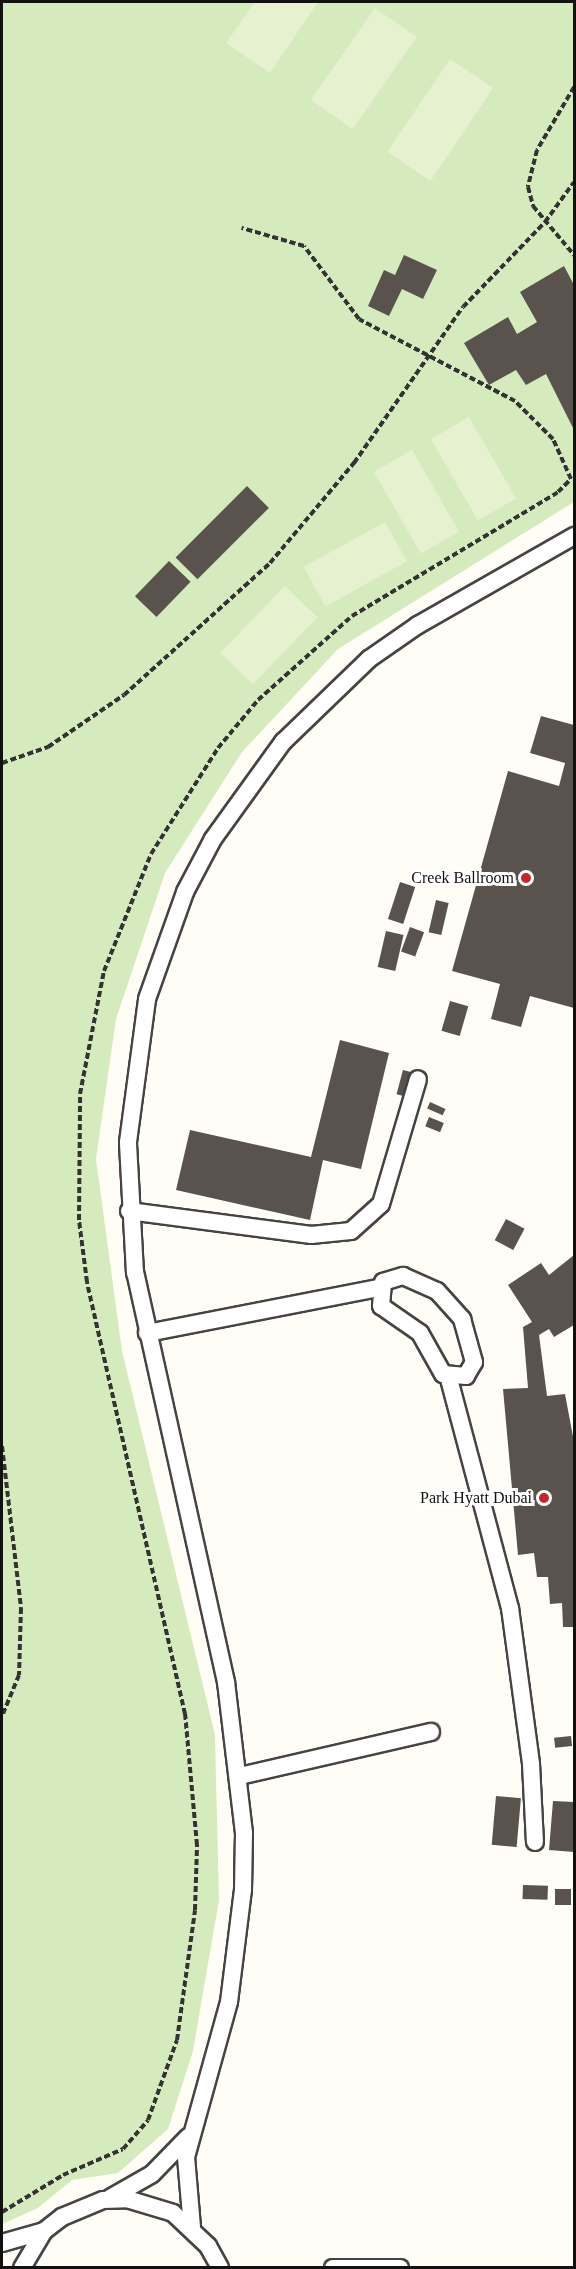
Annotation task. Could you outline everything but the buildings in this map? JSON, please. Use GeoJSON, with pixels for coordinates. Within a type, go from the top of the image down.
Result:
{"type":"FeatureCollection","features":[{"type":"Feature","properties":{"kind":"lane"},"geometry":{"type":"LineString","coordinates":[[219,2268],[192,2228],[184,2181],[190,2134],[216,2057],[238,1946],[244,1856],[240,1776],[226,1682],[147,1333],[129,1211],[133,1073],[147,999],[185,892],[246,788],[307,716],[369,659],[418,625],[574,536]]}},
{"type":"Feature","properties":{"kind":"lane"},"geometry":{"type":"LineString","coordinates":[[129,1211],[311,1235],[351,1231],[381,1204],[418,1079]]}},
{"type":"Feature","properties":{"kind":"lane"},"geometry":{"type":"LineString","coordinates":[[147,1333],[379,1288],[388,1277],[403,1276],[451,1304],[470,1336],[474,1362],[466,1376],[449,1379]]}},
{"type":"Feature","properties":{"kind":"lane"},"geometry":{"type":"LineString","coordinates":[[379,1288],[381,1306],[420,1333],[449,1379],[510,1608],[531,1764],[535,1842]]}},
{"type":"Feature","properties":{"kind":"lane"},"geometry":{"type":"LineString","coordinates":[[240,1776],[431,1732]]}},
{"type":"Feature","properties":{"kind":"lane"},"geometry":{"type":"LineString","coordinates":[[22,2268],[44,2231],[62,2217],[103,2200],[152,2174],[190,2134]]}},
{"type":"Feature","properties":{"kind":"lane"},"geometry":{"type":"LineString","coordinates":[[103,2200],[151,2204],[192,2228]]}},
{"type":"Feature","properties":{"kind":"lane"},"geometry":{"type":"LineString","coordinates":[[2,2243],[44,2231]]}},
{"type":"Feature","properties":{"kind":"lane"},"geometry":{"type":"LineString","coordinates":[[333,2268],[400,2268]]}},
{"type":"Feature","properties":{"kind":"path"},"geometry":{"type":"LineString","coordinates":[[574,87],[529,168],[534,206],[574,255]]}},
{"type":"Feature","properties":{"kind":"path"},"geometry":{"type":"LineString","coordinates":[[2,763],[71,733],[224,610],[354,463],[427,354],[463,307],[545,222],[574,182]]}},
{"type":"Feature","properties":{"kind":"path"},"geometry":{"type":"LineString","coordinates":[[2,2212],[63,2175],[123,2149],[148,2120],[177,2040],[195,1910],[198,1845],[185,1714],[87,1282],[80,1220],[80,1105],[89,1032],[108,961],[151,854],[218,748],[258,700],[352,616],[558,492],[571,479],[566,461],[535,418],[515,401],[348,309],[304,246],[242,228]]}},
{"type":"Feature","properties":{"kind":"path"},"geometry":{"type":"LineString","coordinates":[[2,1446],[21,1608],[20,1675],[2,1716]]}},
{"type":"Feature","properties":{"kind":"green space"},"geometry":{"type":"Polygon","coordinates":[[[2,2],[574,2],[574,502],[338,649],[242,752],[165,873],[116,1019],[96,1159],[122,1351],[215,1735],[219,1900],[193,2051],[168,2129],[118,2173],[72,2180],[38,2208],[2,2224],[2,2]]]}},
{"type":"Feature","properties":{"kind":"green space"},"geometry":{"type":"Polygon","coordinates":[[[255,2],[318,2],[270,73],[226,43],[255,2]]]}},
{"type":"Feature","properties":{"kind":"green space"},"geometry":{"type":"Polygon","coordinates":[[[375,8],[417,37],[353,129],[311,100],[375,8]]]}},
{"type":"Feature","properties":{"kind":"green space"},"geometry":{"type":"Polygon","coordinates":[[[450,59],[493,88],[430,181],[387,152],[450,59]]]}},
{"type":"Feature","properties":{"kind":"green space"},"geometry":{"type":"Polygon","coordinates":[[[469,417],[516,498],[478,520],[431,439],[469,417]]]}},
{"type":"Feature","properties":{"kind":"green space"},"geometry":{"type":"Polygon","coordinates":[[[412,450],[459,531],[421,553],[374,472],[412,450]]]}},
{"type":"Feature","properties":{"kind":"green space"},"geometry":{"type":"Polygon","coordinates":[[[385,522],[407,561],[325,606],[304,567],[385,522]]]}},
{"type":"Feature","properties":{"kind":"green space"},"geometry":{"type":"Polygon","coordinates":[[[285,586],[317,617],[253,684],[220,653],[285,586]]]}},
{"type":"Feature","properties":{"kind":"place","name":"Creek Ballroom"},"geometry":{"type":"Point","coordinates":[526,878]}},
{"type":"Feature","properties":{"kind":"place","name":"Park Hyatt Dubai"},"geometry":{"type":"Point","coordinates":[544,1498]}}]}
